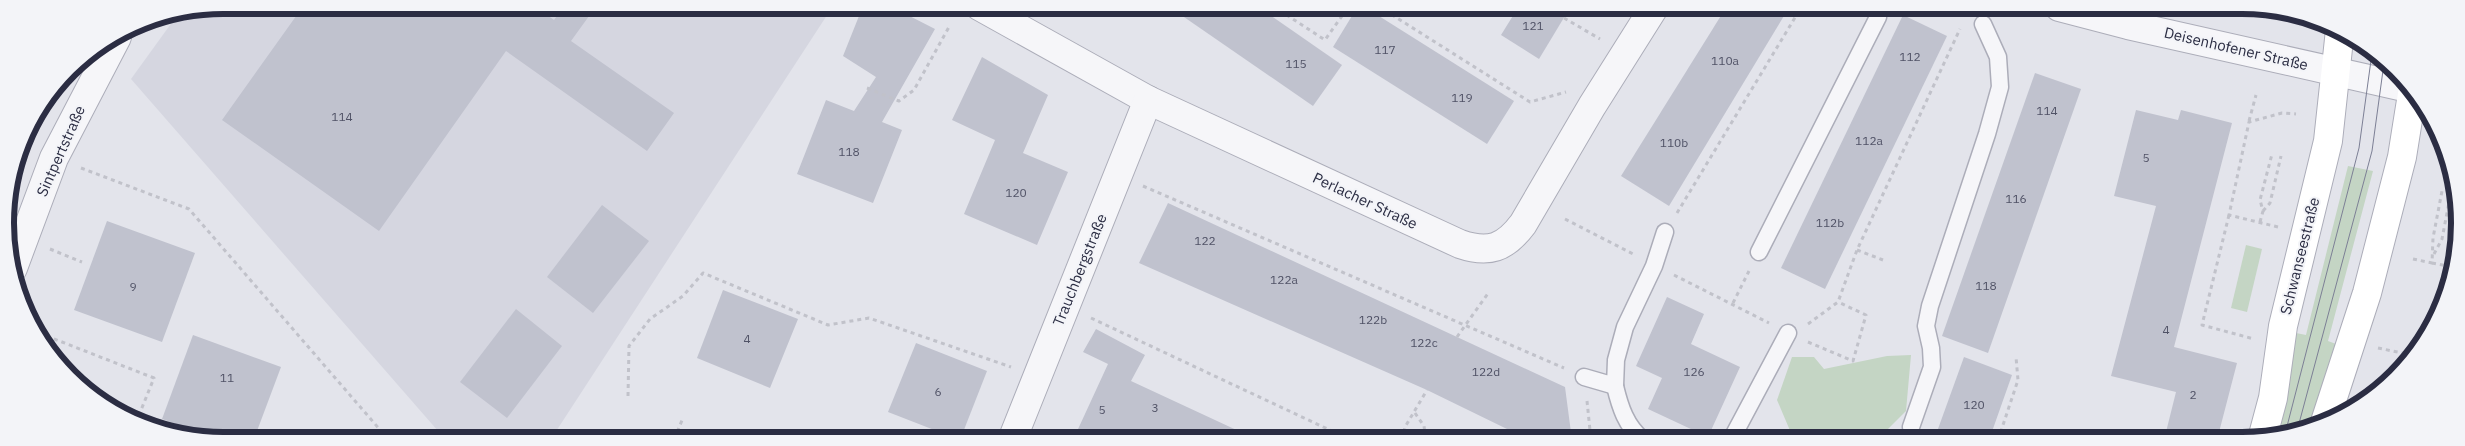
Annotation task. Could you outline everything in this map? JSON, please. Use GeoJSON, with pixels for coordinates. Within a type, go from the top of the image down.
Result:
{"type":"FeatureCollection","features":[{"type":"Feature","properties":{"kind":"main road","name":"Schwanseestraße"},"geometry":{"type":"LineString","coordinates":[[2264,431],[2273,398],[2283,326],[2328,140],[2339,38]]}},
{"type":"Feature","properties":{"kind":"main road"},"geometry":{"type":"LineString","coordinates":[[2328,414],[2367,293],[2402,157],[2411,100]]}},
{"type":"Feature","properties":{"kind":"street","name":"Perlacher Straße"},"geometry":{"type":"LineString","coordinates":[[993,14],[1148,100],[1451,241],[1480,249],[1500,246],[1519,230],[1592,106],[1650,14]]}},
{"type":"Feature","properties":{"kind":"street","name":"Deisenhofener Straße"},"geometry":{"type":"LineString","coordinates":[[2086,14],[2400,86]]}},
{"type":"Feature","properties":{"kind":"street","name":"Sintpertstraße"},"geometry":{"type":"LineString","coordinates":[[17,257],[54,158],[113,45]]}},
{"type":"Feature","properties":{"kind":"street","name":"Trauchbergstraße"},"geometry":{"type":"LineString","coordinates":[[1015,432],[1148,100]]}},
{"type":"Feature","properties":{"kind":"lane"},"geometry":{"type":"LineString","coordinates":[[1759,252],[1878,17]]}},
{"type":"Feature","properties":{"kind":"lane"},"geometry":{"type":"LineString","coordinates":[[1911,427],[1932,367],[1931,348],[1926,326],[1930,306],[1987,134],[2000,86],[1998,57],[1983,24]]}},
{"type":"Feature","properties":{"kind":"lane"},"geometry":{"type":"LineString","coordinates":[[1634,432],[1621,409],[1615,386],[1616,360],[1625,327],[1654,266],[1665,232]]}},
{"type":"Feature","properties":{"kind":"lane"},"geometry":{"type":"LineString","coordinates":[[1735,432],[1788,333]]}},
{"type":"Feature","properties":{"kind":"lane"},"geometry":{"type":"LineString","coordinates":[[1584,377],[1615,386]]}},
{"type":"Feature","properties":{"kind":"path"},"geometry":{"type":"LineString","coordinates":[[1285,14],[1325,40],[1343,14]]}},
{"type":"Feature","properties":{"kind":"path"},"geometry":{"type":"LineString","coordinates":[[1391,14],[1530,102],[1570,91],[1592,106]]}},
{"type":"Feature","properties":{"kind":"path"},"geometry":{"type":"LineString","coordinates":[[1665,232],[1797,14]]}},
{"type":"Feature","properties":{"kind":"path"},"geometry":{"type":"LineString","coordinates":[[1564,18],[1601,40]]}},
{"type":"Feature","properties":{"kind":"path"},"geometry":{"type":"LineString","coordinates":[[1788,333],[1809,324],[1838,302],[1857,250],[1961,26]]}},
{"type":"Feature","properties":{"kind":"path"},"geometry":{"type":"LineString","coordinates":[[867,88],[899,100],[914,90],[949,27]]}},
{"type":"Feature","properties":{"kind":"path"},"geometry":{"type":"LineString","coordinates":[[2256,95],[2202,325],[2258,341]]}},
{"type":"Feature","properties":{"kind":"path"},"geometry":{"type":"LineString","coordinates":[[2249,122],[2282,113],[2296,114]]}},
{"type":"Feature","properties":{"kind":"path"},"geometry":{"type":"LineString","coordinates":[[2263,212],[2260,200],[2272,154]]}},
{"type":"Feature","properties":{"kind":"path"},"geometry":{"type":"LineString","coordinates":[[2260,222],[2263,212],[2270,202],[2281,156]]}},
{"type":"Feature","properties":{"kind":"path"},"geometry":{"type":"LineString","coordinates":[[54,158],[189,209],[382,432]]}},
{"type":"Feature","properties":{"kind":"path"},"geometry":{"type":"LineString","coordinates":[[2432,263],[2434,254],[2433,238],[2442,190]]}},
{"type":"Feature","properties":{"kind":"path"},"geometry":{"type":"LineString","coordinates":[[1158,192],[1464,327],[1584,377],[1590,432]]}},
{"type":"Feature","properties":{"kind":"path"},"geometry":{"type":"LineString","coordinates":[[2434,254],[2442,240],[2450,200]]}},
{"type":"Feature","properties":{"kind":"path"},"geometry":{"type":"LineString","coordinates":[[2229,215],[2283,228]]}},
{"type":"Feature","properties":{"kind":"path"},"geometry":{"type":"LineString","coordinates":[[1565,219],[1654,266],[1733,303],[1788,333],[1853,361],[1866,315],[1838,302]]}},
{"type":"Feature","properties":{"kind":"path"},"geometry":{"type":"LineString","coordinates":[[24,239],[82,262]]}},
{"type":"Feature","properties":{"kind":"path"},"geometry":{"type":"LineString","coordinates":[[1857,250],[1883,260]]}},
{"type":"Feature","properties":{"kind":"path"},"geometry":{"type":"LineString","coordinates":[[1733,303],[1759,252]]}},
{"type":"Feature","properties":{"kind":"path"},"geometry":{"type":"LineString","coordinates":[[2413,259],[2446,266]]}},
{"type":"Feature","properties":{"kind":"path"},"geometry":{"type":"LineString","coordinates":[[628,396],[629,346],[650,319],[683,296],[702,273],[828,324],[869,318],[1038,376]]}},
{"type":"Feature","properties":{"kind":"path"},"geometry":{"type":"LineString","coordinates":[[1457,337],[1489,292]]}},
{"type":"Feature","properties":{"kind":"path"},"geometry":{"type":"LineString","coordinates":[[1066,307],[1334,432]]}},
{"type":"Feature","properties":{"kind":"path"},"geometry":{"type":"LineString","coordinates":[[47,336],[154,378],[139,415]]}},
{"type":"Feature","properties":{"kind":"path"},"geometry":{"type":"LineString","coordinates":[[2389,352],[2404,355]]}},
{"type":"Feature","properties":{"kind":"path"},"geometry":{"type":"LineString","coordinates":[[2001,432],[2018,380],[2016,358]]}},
{"type":"Feature","properties":{"kind":"path"},"geometry":{"type":"LineString","coordinates":[[1404,432],[1427,390]]}},
{"type":"Feature","properties":{"kind":"path"},"geometry":{"type":"LineString","coordinates":[[1415,413],[1424,426],[1425,432]]}},
{"type":"Feature","properties":{"kind":"path"},"geometry":{"type":"LineString","coordinates":[[677,432],[683,418]]}},
{"type":"Feature","properties":{"kind":"shaded area"},"geometry":{"type":"Polygon","coordinates":[[[209,14],[828,14],[556,432],[439,432],[131,79],[174,20],[209,14]]]}},
{"type":"Feature","properties":{"kind":"green space"},"geometry":{"type":"Polygon","coordinates":[[[2348,166],[2373,171],[2328,341],[2336,344],[2311,420],[2274,429],[2296,333],[2306,335],[2348,166]]]}},
{"type":"Feature","properties":{"kind":"green space"},"geometry":{"type":"Polygon","coordinates":[[[2246,245],[2262,249],[2247,312],[2231,308],[2246,245]]]}},
{"type":"Feature","properties":{"kind":"green space"},"geometry":{"type":"Polygon","coordinates":[[[1911,355],[1906,411],[1885,432],[1791,432],[1777,400],[1792,357],[1814,357],[1824,369],[1887,356],[1911,355]]]}},
{"type":"Feature","properties":{"kind":"building"},"geometry":{"type":"Polygon","coordinates":[[[298,14],[546,14],[554,20],[558,14],[590,14],[571,41],[674,113],[647,151],[506,51],[379,231],[222,120],[298,14]]]}},
{"type":"Feature","properties":{"kind":"building"},"geometry":{"type":"Polygon","coordinates":[[[860,14],[906,14],[935,29],[882,122],[902,130],[873,203],[797,174],[826,100],[854,111],[876,77],[843,56],[860,14]]]}},
{"type":"Feature","properties":{"kind":"building"},"geometry":{"type":"Polygon","coordinates":[[[1180,14],[1269,14],[1342,65],[1313,106],[1180,14]]]}},
{"type":"Feature","properties":{"kind":"building"},"geometry":{"type":"Polygon","coordinates":[[[1353,14],[1376,14],[1514,101],[1487,144],[1333,47],[1353,14]]]}},
{"type":"Feature","properties":{"kind":"building"},"geometry":{"type":"Polygon","coordinates":[[[1514,14],[1566,14],[1539,59],[1501,35],[1514,14]]]}},
{"type":"Feature","properties":{"kind":"building"},"geometry":{"type":"Polygon","coordinates":[[[1722,14],[1785,14],[1669,206],[1621,176],[1722,14]]]}},
{"type":"Feature","properties":{"kind":"building"},"geometry":{"type":"Polygon","coordinates":[[[1903,15],[1947,36],[1825,289],[1781,268],[1903,15]]]}},
{"type":"Feature","properties":{"kind":"building"},"geometry":{"type":"Polygon","coordinates":[[[982,57],[1048,95],[1023,153],[1068,172],[1037,245],[964,214],[995,140],[952,120],[982,57]]]}},
{"type":"Feature","properties":{"kind":"building"},"geometry":{"type":"Polygon","coordinates":[[[2035,73],[2081,89],[1988,353],[1942,336],[2035,73]]]}},
{"type":"Feature","properties":{"kind":"building"},"geometry":{"type":"Polygon","coordinates":[[[2136,110],[2178,120],[2181,110],[2232,123],[2174,347],[2237,363],[2219,432],[2166,432],[2176,392],[2111,376],[2156,206],[2114,196],[2136,110]]]}},
{"type":"Feature","properties":{"kind":"building"},"geometry":{"type":"Polygon","coordinates":[[[1168,203],[1565,387],[1571,432],[1508,432],[1507,429],[1427,390],[1139,263],[1168,203]]]}},
{"type":"Feature","properties":{"kind":"building"},"geometry":{"type":"Polygon","coordinates":[[[602,205],[649,241],[593,313],[547,277],[602,205]]]}},
{"type":"Feature","properties":{"kind":"building"},"geometry":{"type":"Polygon","coordinates":[[[107,221],[195,253],[162,342],[74,310],[107,221]]]}},
{"type":"Feature","properties":{"kind":"building"},"geometry":{"type":"Polygon","coordinates":[[[723,290],[798,319],[770,388],[697,358],[723,290]]]}},
{"type":"Feature","properties":{"kind":"building"},"geometry":{"type":"Polygon","coordinates":[[[1667,297],[1704,314],[1691,344],[1740,367],[1710,432],[1697,432],[1648,409],[1662,378],[1636,366],[1667,297]]]}},
{"type":"Feature","properties":{"kind":"building"},"geometry":{"type":"Polygon","coordinates":[[[516,309],[562,346],[507,418],[460,382],[516,309]]]}},
{"type":"Feature","properties":{"kind":"building"},"geometry":{"type":"Polygon","coordinates":[[[1096,329],[1145,355],[1131,381],[1241,432],[1077,432],[1108,364],[1083,352],[1096,329]]]}},
{"type":"Feature","properties":{"kind":"building"},"geometry":{"type":"Polygon","coordinates":[[[193,335],[281,367],[257,432],[209,432],[191,429],[162,419],[193,335]]]}},
{"type":"Feature","properties":{"kind":"building"},"geometry":{"type":"Polygon","coordinates":[[[916,343],[987,371],[963,432],[939,432],[888,412],[916,343]]]}},
{"type":"Feature","properties":{"kind":"building"},"geometry":{"type":"Polygon","coordinates":[[[1964,357],[2012,375],[1992,432],[1937,432],[1964,357]]]}},
{"type":"Feature","properties":{"kind":"tram line"},"geometry":{"type":"LineString","coordinates":[[2287,427],[2359,148],[2371,59]]}},
{"type":"Feature","properties":{"kind":"tram line"},"geometry":{"type":"LineString","coordinates":[[2299,424],[2372,151],[2383,69]]}}]}
